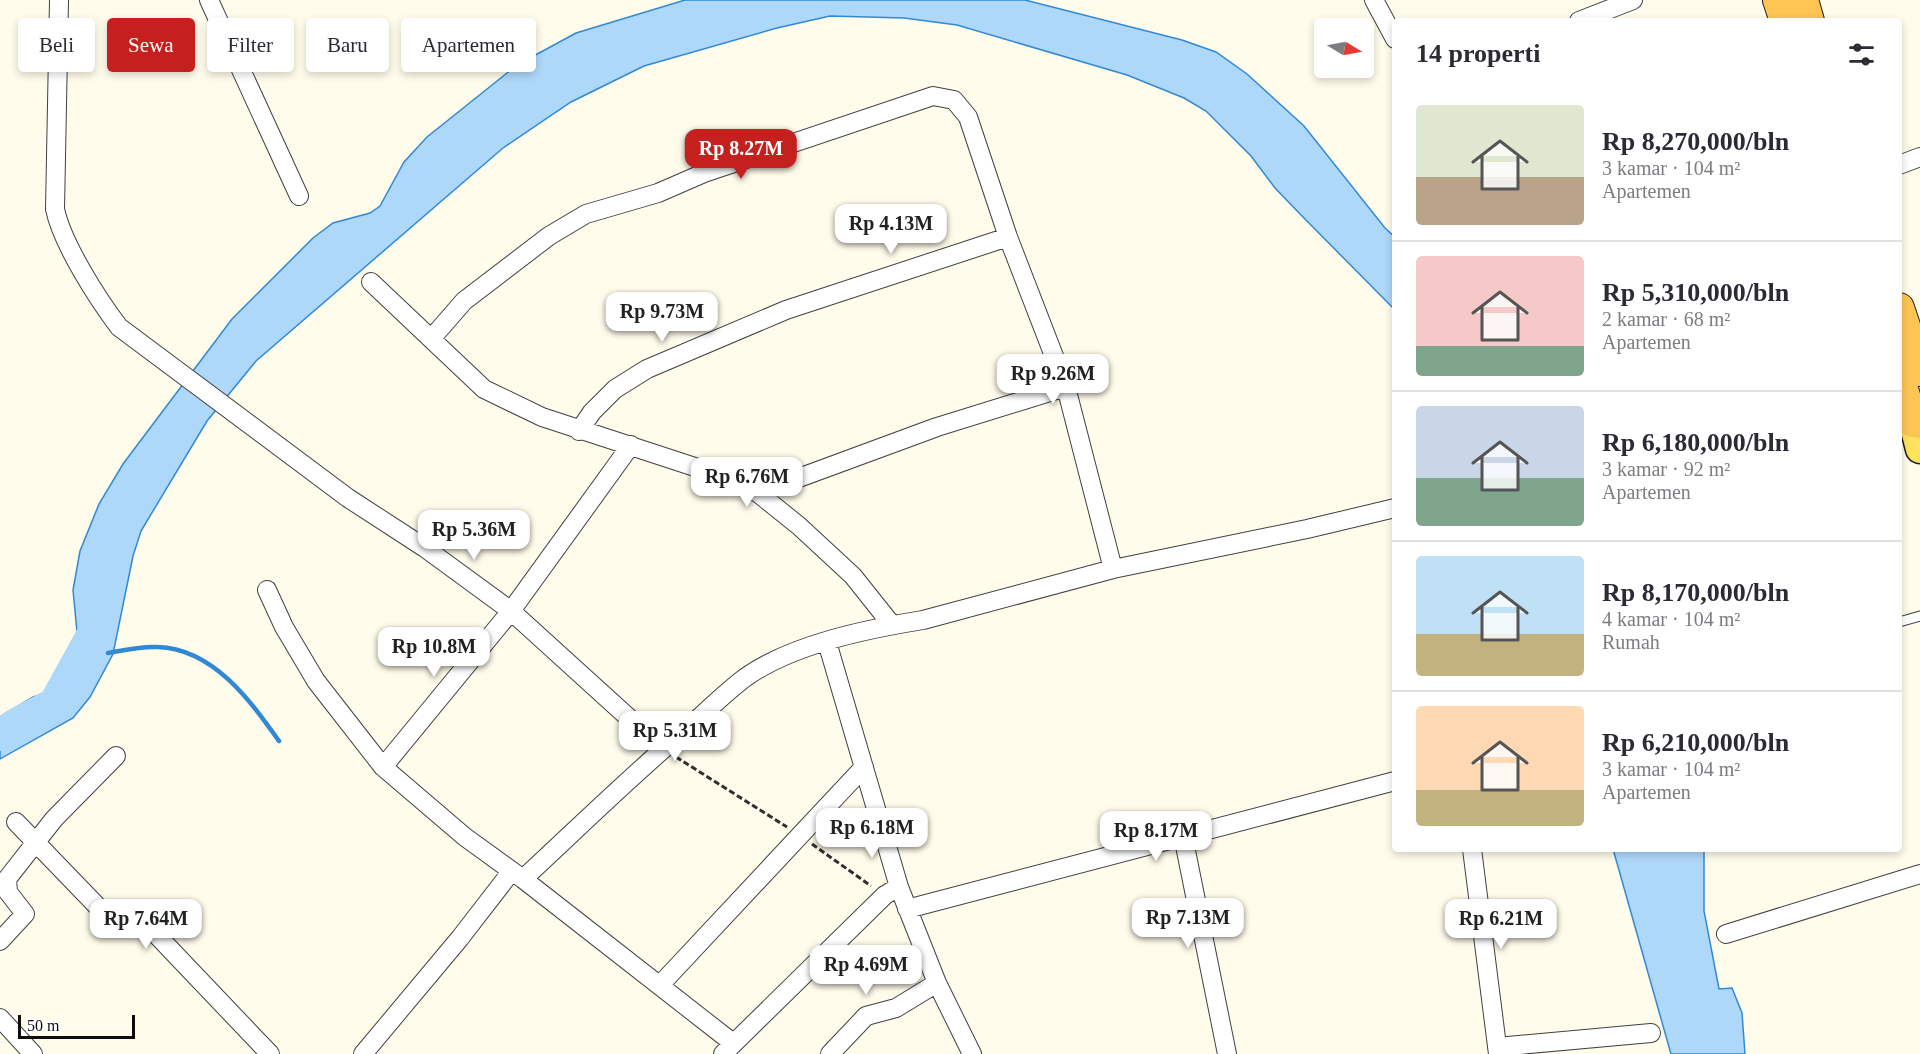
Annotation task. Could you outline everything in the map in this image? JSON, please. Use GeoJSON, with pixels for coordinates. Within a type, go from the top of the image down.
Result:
{"type":"FeatureCollection","features":[{"type":"Feature","properties":{"kind":"highway"},"geometry":{"type":"LineString","coordinates":[[1778,0],[1784,18]]}},
{"type":"Feature","properties":{"kind":"highway"},"geometry":{"type":"LineString","coordinates":[[1803,0],[1808,18]]}},
{"type":"Feature","properties":{"kind":"highway"},"geometry":{"type":"LineString","coordinates":[[1902,327],[1918,431]]}},
{"type":"Feature","properties":{"kind":"street"},"geometry":{"type":"LineString","coordinates":[[59,0],[55,195],[57,219],[104,307],[119,327],[348,498],[425,548],[511,611],[663,749]]}},
{"type":"Feature","properties":{"kind":"street"},"geometry":{"type":"LineString","coordinates":[[210,0],[299,196]]}},
{"type":"Feature","properties":{"kind":"street"},"geometry":{"type":"LineString","coordinates":[[1374,0],[1392,33]]}},
{"type":"Feature","properties":{"kind":"street"},"geometry":{"type":"LineString","coordinates":[[1587,18],[1633,0]]}},
{"type":"Feature","properties":{"kind":"street"},"geometry":{"type":"LineString","coordinates":[[431,339],[464,302],[549,236],[586,214],[657,193],[704,173],[933,96],[954,100],[968,117],[1008,237],[1066,387],[1113,569]]}},
{"type":"Feature","properties":{"kind":"street"},"geometry":{"type":"LineString","coordinates":[[1902,164],[1920,157]]}},
{"type":"Feature","properties":{"kind":"street"},"geometry":{"type":"LineString","coordinates":[[579,431],[592,412],[615,389],[647,369],[786,310],[1008,237]]}},
{"type":"Feature","properties":{"kind":"street"},"geometry":{"type":"LineString","coordinates":[[370,282],[484,389],[542,417],[579,431],[631,445],[704,470],[758,494],[799,526],[853,576],[892,625]]}},
{"type":"Feature","properties":{"kind":"street"},"geometry":{"type":"LineString","coordinates":[[758,494],[938,427],[1066,387]]}},
{"type":"Feature","properties":{"kind":"street"},"geometry":{"type":"LineString","coordinates":[[383,767],[511,611],[631,445]]}},
{"type":"Feature","properties":{"kind":"street"},"geometry":{"type":"LineString","coordinates":[[363,1054],[517,875],[747,677],[774,662],[827,642],[892,625],[923,620],[1113,569],[1307,529],[1392,509]]}},
{"type":"Feature","properties":{"kind":"street"},"geometry":{"type":"LineString","coordinates":[[267,590],[284,627],[316,681],[383,767],[465,837],[660,985],[728,1049],[892,891]]}},
{"type":"Feature","properties":{"kind":"street"},"geometry":{"type":"LineString","coordinates":[[827,642],[864,767],[892,891],[907,909],[937,983],[972,1054]]}},
{"type":"Feature","properties":{"kind":"street"},"geometry":{"type":"LineString","coordinates":[[0,941],[25,914],[8,892],[7,879],[54,819],[116,756]]}},
{"type":"Feature","properties":{"kind":"street"},"geometry":{"type":"LineString","coordinates":[[660,985],[864,767]]}},
{"type":"Feature","properties":{"kind":"street"},"geometry":{"type":"LineString","coordinates":[[907,909],[1392,782]]}},
{"type":"Feature","properties":{"kind":"street"},"geometry":{"type":"LineString","coordinates":[[16,822],[37,841],[98,907],[151,929],[270,1054]]}},
{"type":"Feature","properties":{"kind":"street"},"geometry":{"type":"LineString","coordinates":[[1183,836],[1227,1054]]}},
{"type":"Feature","properties":{"kind":"street"},"geometry":{"type":"LineString","coordinates":[[1472,852],[1497,1051],[1651,1033]]}},
{"type":"Feature","properties":{"kind":"street"},"geometry":{"type":"LineString","coordinates":[[1726,934],[1920,874]]}},
{"type":"Feature","properties":{"kind":"street"},"geometry":{"type":"LineString","coordinates":[[830,1054],[866,1016],[896,1008],[937,983]]}},
{"type":"Feature","properties":{"kind":"street"},"geometry":{"type":"LineString","coordinates":[[0,1018],[33,1054]]}},
{"type":"Feature","properties":{"kind":"lane"},"geometry":{"type":"LineString","coordinates":[[1902,621],[1920,616]]}},
{"type":"Feature","properties":{"kind":"path"},"geometry":{"type":"LineString","coordinates":[[663,749],[892,891]]}},
{"type":"Feature","properties":{"kind":"water"},"geometry":{"type":"Polygon","coordinates":[[[685,0],[1025,0],[1182,40],[1216,52],[1247,74],[1304,126],[1392,234],[1392,307],[1275,188],[1251,156],[1206,111],[1184,98],[1127,75],[957,25],[904,18],[830,16],[777,28],[644,66],[571,102],[503,148],[256,361],[207,421],[141,531],[133,556],[113,654],[90,697],[73,718],[0,759],[0,717],[33,697],[63,688],[77,661],[78,642],[73,590],[80,551],[99,504],[123,464],[232,319],[313,238],[333,223],[370,213],[380,206],[404,162],[427,137],[508,72],[536,72],[536,55],[576,33],[685,0]]]}},
{"type":"Feature","properties":{"kind":"water"},"geometry":{"type":"Polygon","coordinates":[[[1614,852],[1704,852],[1704,911],[1719,989],[1732,988],[1742,1013],[1745,1054],[1671,1054],[1614,852]]]}},
{"type":"Feature","properties":{"kind":"waterway"},"geometry":{"type":"LineString","coordinates":[[0,737],[12,724],[53,702],[95,626]]}},
{"type":"Feature","properties":{"kind":"waterway"},"geometry":{"type":"LineString","coordinates":[[108,653],[158,647],[178,650],[196,657],[228,679],[256,709],[279,741]]}}]}
